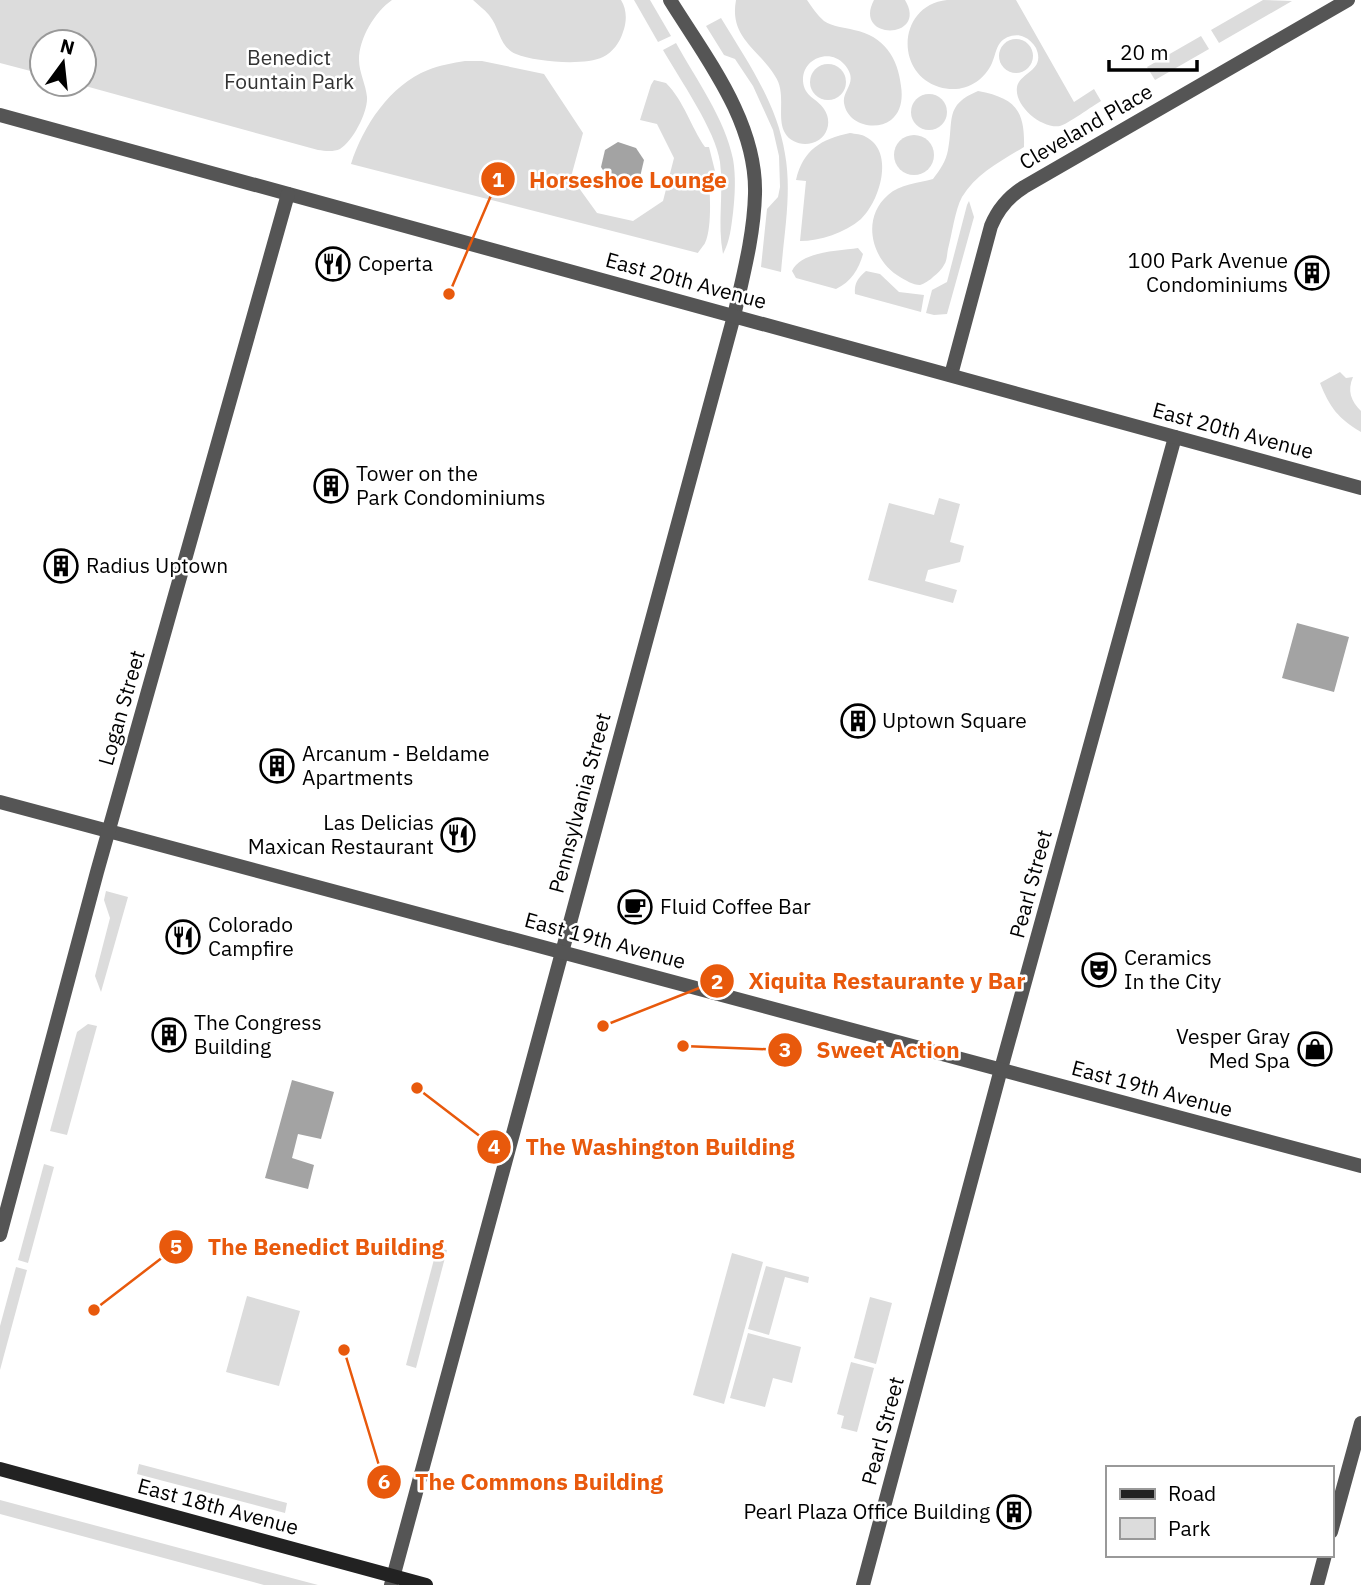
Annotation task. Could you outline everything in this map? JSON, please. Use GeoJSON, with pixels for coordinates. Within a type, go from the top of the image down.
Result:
{"type":"FeatureCollection","features":[{"type":"Feature","properties":{"kind":"main road","name":"East 18th Avenue"},"geometry":{"type":"LineString","coordinates":[[0,1469],[392,1580],[426,1585]]}},
{"type":"Feature","properties":{"kind":"street","name":"Pennsylvania Street"},"geometry":{"type":"LineString","coordinates":[[392,1580],[734,316],[752,226],[755,192],[747,140],[726,93],[670,0]]}},
{"type":"Feature","properties":{"kind":"street","name":"Cleveland Place"},"geometry":{"type":"LineString","coordinates":[[951,375],[991,226],[1000,207],[1007,200],[1024,187],[1348,0]]}},
{"type":"Feature","properties":{"kind":"street","name":"East 20th Avenue"},"geometry":{"type":"LineString","coordinates":[[0,115],[1361,488]]}},
{"type":"Feature","properties":{"kind":"street","name":"Logan Street"},"geometry":{"type":"LineString","coordinates":[[0,1235],[109,830],[288,194]]}},
{"type":"Feature","properties":{"kind":"street","name":"Pearl Street"},"geometry":{"type":"LineString","coordinates":[[863,1585],[1001,1069],[1175,437]]}},
{"type":"Feature","properties":{"kind":"street","name":"East 19th Avenue"},"geometry":{"type":"LineString","coordinates":[[0,802],[1361,1166]]}},
{"type":"Feature","properties":{"kind":"street"},"geometry":{"type":"LineString","coordinates":[[1333,1525],[1361,1423]]}},
{"type":"Feature","properties":{"kind":"street"},"geometry":{"type":"LineString","coordinates":[[1317,1585],[1324,1557]]}},
{"type":"Feature","properties":{"kind":"green space","name":"Benedict Fountain Park"},"geometry":{"type":"Polygon","coordinates":[[[0,0],[392,0],[374,18],[362,43],[359,65],[367,103],[355,133],[338,150],[318,150],[98,90],[98,28],[28,28],[28,70],[0,63],[0,0]]]}},
{"type":"Feature","properties":{"kind":"green space"},"geometry":{"type":"Polygon","coordinates":[[[473,0],[621,0],[625,11],[625,24],[618,43],[603,57],[573,62],[535,59],[510,51],[489,15],[473,0]]]}},
{"type":"Feature","properties":{"kind":"green space"},"geometry":{"type":"Polygon","coordinates":[[[634,0],[650,0],[671,36],[658,42],[634,0]]]}},
{"type":"Feature","properties":{"kind":"green space"},"geometry":{"type":"Polygon","coordinates":[[[736,0],[807,0],[827,23],[874,37],[888,50],[897,66],[902,96],[897,113],[885,124],[870,125],[856,121],[846,110],[844,103],[851,81],[849,70],[838,59],[825,56],[807,66],[803,81],[806,91],[827,114],[825,134],[808,144],[800,144],[790,139],[782,127],[779,83],[741,33],[735,13],[736,0]]]}},
{"type":"Feature","properties":{"kind":"green space"},"geometry":{"type":"Polygon","coordinates":[[[874,0],[905,0],[910,13],[907,23],[900,28],[880,29],[873,23],[870,13],[874,0]]]}},
{"type":"Feature","properties":{"kind":"green space"},"geometry":{"type":"Polygon","coordinates":[[[947,0],[1016,0],[1074,102],[1094,89],[1101,101],[1060,126],[1045,124],[1031,115],[1020,102],[1017,87],[1038,62],[1038,56],[1031,41],[1018,35],[1002,41],[988,70],[971,85],[948,89],[924,79],[914,68],[909,55],[911,26],[919,14],[931,5],[947,0]]]}},
{"type":"Feature","properties":{"kind":"green space"},"geometry":{"type":"Polygon","coordinates":[[[1263,0],[1292,1],[1219,43],[1211,30],[1263,0]]]}},
{"type":"Feature","properties":{"kind":"green space"},"geometry":{"type":"Polygon","coordinates":[[[721,18],[760,83],[781,135],[788,183],[781,272],[761,267],[767,209],[778,197],[780,187],[779,156],[773,130],[753,86],[735,59],[724,55],[706,26],[721,18]]]}},
{"type":"Feature","properties":{"kind":"green space"},"geometry":{"type":"Polygon","coordinates":[[[1201,36],[1209,49],[1155,80],[1147,67],[1201,36]]]}},
{"type":"Feature","properties":{"kind":"green space"},"geometry":{"type":"Polygon","coordinates":[[[1016,39],[1028,44],[1033,56],[1028,68],[1016,73],[1004,68],[999,56],[1004,44],[1016,39]]]}},
{"type":"Feature","properties":{"kind":"green space"},"geometry":{"type":"Polygon","coordinates":[[[676,43],[717,114],[733,159],[734,206],[730,234],[723,254],[720,162],[712,135],[663,50],[676,43]]]}},
{"type":"Feature","properties":{"kind":"green space","name":"Benedict Fountain Park"},"geometry":{"type":"Polygon","coordinates":[[[465,61],[482,61],[544,74],[583,133],[571,177],[597,213],[633,221],[663,201],[674,158],[657,124],[640,120],[654,80],[666,83],[678,98],[705,147],[709,147],[715,171],[709,179],[709,229],[705,244],[698,253],[351,164],[363,135],[390,96],[414,77],[428,70],[465,61]]]}},
{"type":"Feature","properties":{"kind":"green space"},"geometry":{"type":"Polygon","coordinates":[[[828,64],[841,69],[846,82],[841,95],[828,100],[815,95],[810,82],[815,69],[828,64]]]}},
{"type":"Feature","properties":{"kind":"green space"},"geometry":{"type":"Polygon","coordinates":[[[978,91],[1001,98],[1015,108],[1020,115],[1024,147],[974,181],[957,209],[945,263],[929,281],[920,285],[909,282],[890,270],[876,250],[872,227],[874,215],[880,204],[893,191],[909,184],[933,179],[947,154],[955,108],[967,96],[978,91]]]}},
{"type":"Feature","properties":{"kind":"green space"},"geometry":{"type":"Polygon","coordinates":[[[929,94],[942,99],[947,112],[942,125],[929,130],[916,125],[911,112],[916,99],[929,94]]]}},
{"type":"Feature","properties":{"kind":"green space"},"geometry":{"type":"Polygon","coordinates":[[[850,133],[866,137],[875,144],[880,154],[881,177],[874,201],[861,219],[848,228],[824,238],[800,241],[806,181],[796,180],[803,161],[822,143],[850,133]]]}},
{"type":"Feature","properties":{"kind":"green space"},"geometry":{"type":"Polygon","coordinates":[[[914,135],[922,136],[928,141],[933,147],[933,163],[928,169],[922,174],[914,175],[906,174],[900,169],[895,163],[894,155],[895,147],[900,141],[906,136],[914,135]]]}},
{"type":"Feature","properties":{"kind":"green space"},"geometry":{"type":"Polygon","coordinates":[[[969,201],[974,217],[947,314],[926,313],[932,290],[947,282],[969,201]]]}},
{"type":"Feature","properties":{"kind":"green space"},"geometry":{"type":"Polygon","coordinates":[[[858,248],[863,254],[857,270],[846,283],[836,289],[796,278],[792,271],[803,259],[831,251],[858,248]]]}},
{"type":"Feature","properties":{"kind":"green space"},"geometry":{"type":"Polygon","coordinates":[[[866,271],[880,274],[899,292],[924,295],[921,312],[855,294],[857,281],[866,271]]]}},
{"type":"Feature","properties":{"kind":"green space"},"geometry":{"type":"Polygon","coordinates":[[[1340,372],[1346,378],[1353,377],[1350,391],[1352,400],[1361,411],[1361,432],[1336,412],[1320,383],[1340,372]]]}},
{"type":"Feature","properties":{"kind":"green space"},"geometry":{"type":"Polygon","coordinates":[[[939,498],[960,504],[950,542],[964,546],[960,562],[928,570],[925,581],[957,590],[953,603],[868,580],[889,503],[934,515],[939,498]]]}},
{"type":"Feature","properties":{"kind":"green space"},"geometry":{"type":"Polygon","coordinates":[[[106,891],[128,897],[101,992],[95,976],[110,918],[104,900],[106,891]]]}},
{"type":"Feature","properties":{"kind":"green space"},"geometry":{"type":"Polygon","coordinates":[[[88,1024],[97,1026],[67,1135],[50,1131],[77,1032],[88,1024]]]}},
{"type":"Feature","properties":{"kind":"green space"},"geometry":{"type":"Polygon","coordinates":[[[44,1164],[54,1167],[28,1263],[18,1260],[44,1164]]]}},
{"type":"Feature","properties":{"kind":"green space"},"geometry":{"type":"Polygon","coordinates":[[[437,1248],[447,1250],[416,1368],[406,1365],[437,1248]]]}},
{"type":"Feature","properties":{"kind":"green space"},"geometry":{"type":"Polygon","coordinates":[[[732,1253],[763,1262],[724,1404],[693,1395],[732,1253]]]}},
{"type":"Feature","properties":{"kind":"green space"},"geometry":{"type":"Polygon","coordinates":[[[766,1266],[809,1277],[808,1283],[785,1277],[769,1335],[748,1329],[766,1266]]]}},
{"type":"Feature","properties":{"kind":"green space"},"geometry":{"type":"Polygon","coordinates":[[[16,1267],[27,1270],[0,1370],[0,1326],[16,1267]]]}},
{"type":"Feature","properties":{"kind":"green space"},"geometry":{"type":"Polygon","coordinates":[[[247,1296],[300,1311],[279,1386],[226,1372],[247,1296]]]}},
{"type":"Feature","properties":{"kind":"green space"},"geometry":{"type":"Polygon","coordinates":[[[870,1297],[892,1303],[876,1364],[854,1358],[870,1297]]]}},
{"type":"Feature","properties":{"kind":"green space"},"geometry":{"type":"Polygon","coordinates":[[[748,1333],[801,1347],[792,1383],[773,1378],[765,1407],[730,1398],[748,1333]]]}},
{"type":"Feature","properties":{"kind":"green space"},"geometry":{"type":"Polygon","coordinates":[[[851,1362],[874,1368],[857,1432],[841,1428],[844,1416],[837,1414],[851,1362]]]}},
{"type":"Feature","properties":{"kind":"green space"},"geometry":{"type":"Polygon","coordinates":[[[139,1464],[287,1503],[285,1513],[137,1474],[139,1464]]]}},
{"type":"Feature","properties":{"kind":"green space"},"geometry":{"type":"Polygon","coordinates":[[[0,1500],[318,1585],[264,1585],[0,1514],[0,1500]]]}},
{"type":"Feature","properties":{"kind":"shaded area"},"geometry":{"type":"Polygon","coordinates":[[[618,142],[636,148],[644,160],[640,177],[627,185],[610,181],[601,167],[605,150],[618,142]]]}},
{"type":"Feature","properties":{"kind":"shaded area"},"geometry":{"type":"Polygon","coordinates":[[[1297,623],[1349,637],[1334,692],[1282,678],[1297,623]]]}},
{"type":"Feature","properties":{"kind":"shaded area"},"geometry":{"type":"Polygon","coordinates":[[[292,1080],[334,1092],[321,1139],[298,1134],[292,1158],[314,1165],[308,1189],[265,1178],[292,1080]]]}},
{"type":"Feature","properties":{"kind":"place","name":"Coperta"},"geometry":{"type":"Point","coordinates":[333,264]}},
{"type":"Feature","properties":{"kind":"place","name":"100 Park Avenue Condominiums"},"geometry":{"type":"Point","coordinates":[1312,273]}},
{"type":"Feature","properties":{"kind":"place","name":"Horseshoe Lounge"},"geometry":{"type":"Point","coordinates":[449,294]}},
{"type":"Feature","properties":{"kind":"place","name":"Tower on the Park Condominiums"},"geometry":{"type":"Point","coordinates":[331,486]}},
{"type":"Feature","properties":{"kind":"place","name":"Radius Uptown"},"geometry":{"type":"Point","coordinates":[61,566]}},
{"type":"Feature","properties":{"kind":"place","name":"Uptown Square"},"geometry":{"type":"Point","coordinates":[858,721]}},
{"type":"Feature","properties":{"kind":"place","name":"Arcanum - Beldame Apartments"},"geometry":{"type":"Point","coordinates":[277,766]}},
{"type":"Feature","properties":{"kind":"place","name":"Las Delicias Maxican Restaurant"},"geometry":{"type":"Point","coordinates":[458,835]}},
{"type":"Feature","properties":{"kind":"place","name":"Fluid Coffee Bar"},"geometry":{"type":"Point","coordinates":[635,907]}},
{"type":"Feature","properties":{"kind":"place","name":"Colorado Campfire"},"geometry":{"type":"Point","coordinates":[183,937]}},
{"type":"Feature","properties":{"kind":"place","name":"Ceramics In the City"},"geometry":{"type":"Point","coordinates":[1099,970]}},
{"type":"Feature","properties":{"kind":"place","name":"Xiquita Restaurante y Bar"},"geometry":{"type":"Point","coordinates":[603,1026]}},
{"type":"Feature","properties":{"kind":"place","name":"The Congress Building"},"geometry":{"type":"Point","coordinates":[169,1035]}},
{"type":"Feature","properties":{"kind":"place","name":"Sweet Action"},"geometry":{"type":"Point","coordinates":[683,1046]}},
{"type":"Feature","properties":{"kind":"place","name":"Vesper Gray Med Spa"},"geometry":{"type":"Point","coordinates":[1315,1049]}},
{"type":"Feature","properties":{"kind":"place","name":"The Washington Building"},"geometry":{"type":"Point","coordinates":[417,1088]}},
{"type":"Feature","properties":{"kind":"place","name":"The Benedict Building"},"geometry":{"type":"Point","coordinates":[94,1310]}},
{"type":"Feature","properties":{"kind":"place","name":"The Commons Building"},"geometry":{"type":"Point","coordinates":[344,1350]}},
{"type":"Feature","properties":{"kind":"place","name":"Pearl Plaza Office Building"},"geometry":{"type":"Point","coordinates":[1014,1512]}}]}
